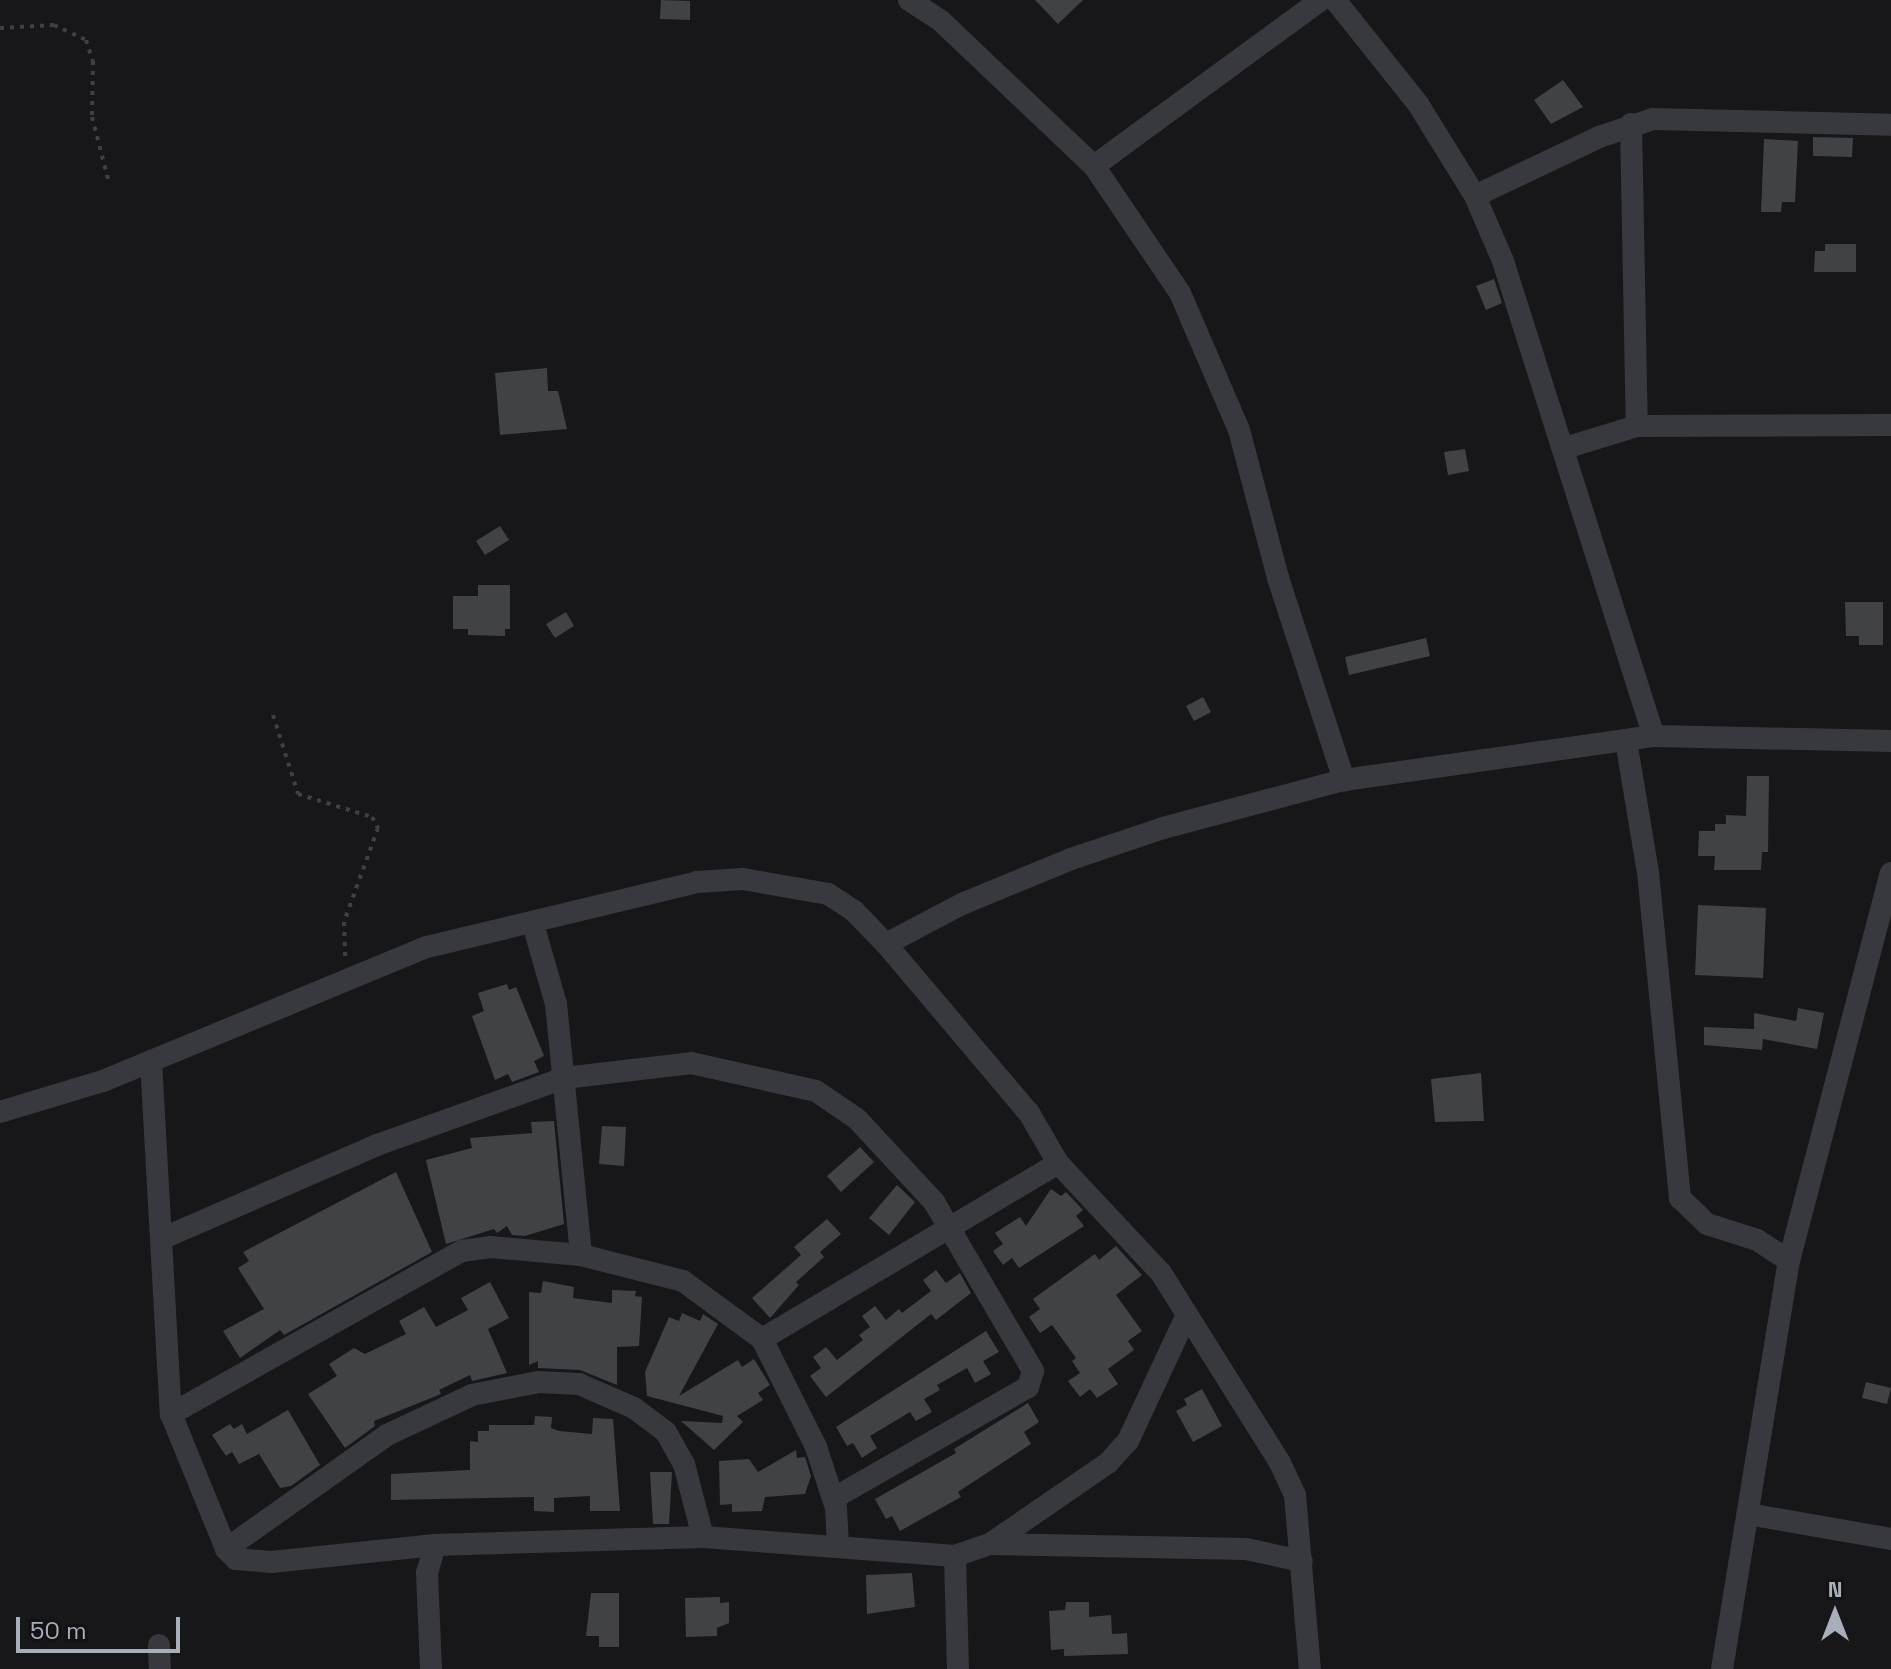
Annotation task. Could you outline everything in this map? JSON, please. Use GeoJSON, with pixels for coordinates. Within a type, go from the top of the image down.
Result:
{"type":"FeatureCollection","features":[{"type":"Feature","properties":{"kind":"street"},"geometry":{"type":"LineString","coordinates":[[909,0],[941,21],[1094,166],[1154,250],[1203,339],[1239,430],[1278,578],[1344,780]]}},
{"type":"Feature","properties":{"kind":"street"},"geometry":{"type":"LineString","coordinates":[[1094,166],[1321,0]]}},
{"type":"Feature","properties":{"kind":"street"},"geometry":{"type":"LineString","coordinates":[[1335,0],[1418,104],[1475,196],[1503,261],[1565,448],[1654,736]]}},
{"type":"Feature","properties":{"kind":"street"},"geometry":{"type":"LineString","coordinates":[[1475,196],[1631,124],[1677,116],[1891,125]]}},
{"type":"Feature","properties":{"kind":"street"},"geometry":{"type":"LineString","coordinates":[[1631,124],[1637,426]]}},
{"type":"Feature","properties":{"kind":"street"},"geometry":{"type":"LineString","coordinates":[[1565,448],[1637,426],[1891,425]]}},
{"type":"Feature","properties":{"kind":"street"},"geometry":{"type":"LineString","coordinates":[[886,944],[962,904],[1071,859],[1163,828],[1344,780],[1654,736],[1891,741]]}},
{"type":"Feature","properties":{"kind":"street"},"geometry":{"type":"LineString","coordinates":[[1626,741],[1648,872],[1680,1198],[1707,1224],[1757,1240],[1789,1261]]}},
{"type":"Feature","properties":{"kind":"street"},"geometry":{"type":"LineString","coordinates":[[1722,1669],[1789,1261],[1891,873]]}},
{"type":"Feature","properties":{"kind":"street"},"geometry":{"type":"LineString","coordinates":[[0,1112],[151,1061],[449,939],[533,924],[697,882],[743,879],[828,894],[854,911],[886,944],[1029,1113],[1058,1163],[1149,1259],[1289,1480],[1302,1561],[1310,1669]]}},
{"type":"Feature","properties":{"kind":"street"},"geometry":{"type":"LineString","coordinates":[[533,924],[556,1004],[581,1255]]}},
{"type":"Feature","properties":{"kind":"street"},"geometry":{"type":"LineString","coordinates":[[151,1061],[171,1414],[226,1549],[244,1562],[435,1545],[703,1537],[955,1556],[990,1544],[1108,1463],[1128,1441],[1185,1319]]}},
{"type":"Feature","properties":{"kind":"street"},"geometry":{"type":"LineString","coordinates":[[161,1239],[377,1145],[564,1078],[691,1063],[816,1091],[857,1119],[952,1229],[1033,1371],[1033,1380],[834,1498]]}},
{"type":"Feature","properties":{"kind":"street"},"geometry":{"type":"LineString","coordinates":[[762,1339],[952,1229],[1058,1163]]}},
{"type":"Feature","properties":{"kind":"street"},"geometry":{"type":"LineString","coordinates":[[171,1414],[462,1251],[490,1247],[581,1255],[683,1281],[762,1339],[804,1419],[834,1498],[838,1547]]}},
{"type":"Feature","properties":{"kind":"street"},"geometry":{"type":"LineString","coordinates":[[226,1549],[387,1435],[472,1395],[538,1382],[579,1384],[634,1408],[666,1432],[684,1464],[703,1537]]}},
{"type":"Feature","properties":{"kind":"street"},"geometry":{"type":"LineString","coordinates":[[1748,1514],[1891,1539]]}},
{"type":"Feature","properties":{"kind":"street"},"geometry":{"type":"LineString","coordinates":[[990,1544],[1246,1549],[1302,1561]]}},
{"type":"Feature","properties":{"kind":"street"},"geometry":{"type":"LineString","coordinates":[[431,1669],[427,1573],[435,1545]]}},
{"type":"Feature","properties":{"kind":"street"},"geometry":{"type":"LineString","coordinates":[[955,1556],[958,1669]]}},
{"type":"Feature","properties":{"kind":"street"},"geometry":{"type":"LineString","coordinates":[[159,1645],[160,1669]]}},
{"type":"Feature","properties":{"kind":"path"},"geometry":{"type":"LineString","coordinates":[[0,28],[54,25],[86,40],[93,61],[92,117],[108,179]]}},
{"type":"Feature","properties":{"kind":"path"},"geometry":{"type":"LineString","coordinates":[[273,715],[298,794],[372,817],[378,828],[344,922],[344,955],[351,978]]}},
{"type":"Feature","properties":{"kind":"building"},"geometry":{"type":"Polygon","coordinates":[[[661,0],[690,1],[690,20],[660,19],[661,0]]]}},
{"type":"Feature","properties":{"kind":"building"},"geometry":{"type":"Polygon","coordinates":[[[1035,0],[1083,0],[1058,24],[1035,0]]]}},
{"type":"Feature","properties":{"kind":"building"},"geometry":{"type":"Polygon","coordinates":[[[1563,80],[1583,107],[1551,124],[1534,100],[1563,80]]]}},
{"type":"Feature","properties":{"kind":"building"},"geometry":{"type":"Polygon","coordinates":[[[1813,137],[1853,138],[1852,157],[1813,156],[1813,137]]]}},
{"type":"Feature","properties":{"kind":"building"},"geometry":{"type":"Polygon","coordinates":[[[1764,139],[1798,141],[1795,202],[1782,202],[1781,212],[1761,212],[1764,139]]]}},
{"type":"Feature","properties":{"kind":"building"},"geometry":{"type":"Polygon","coordinates":[[[1825,244],[1856,244],[1856,272],[1814,272],[1815,251],[1825,251],[1825,244]]]}},
{"type":"Feature","properties":{"kind":"building"},"geometry":{"type":"Polygon","coordinates":[[[1494,279],[1502,303],[1486,310],[1476,286],[1494,279]]]}},
{"type":"Feature","properties":{"kind":"building"},"geometry":{"type":"Polygon","coordinates":[[[547,368],[548,391],[558,391],[567,429],[500,435],[495,373],[547,368]]]}},
{"type":"Feature","properties":{"kind":"building"},"geometry":{"type":"Polygon","coordinates":[[[1465,449],[1469,471],[1448,475],[1444,452],[1465,449]]]}},
{"type":"Feature","properties":{"kind":"building"},"geometry":{"type":"Polygon","coordinates":[[[500,526],[509,540],[485,555],[476,541],[500,526]]]}},
{"type":"Feature","properties":{"kind":"building"},"geometry":{"type":"Polygon","coordinates":[[[478,585],[510,585],[510,629],[505,629],[505,636],[468,635],[468,629],[453,629],[453,596],[478,596],[478,585]]]}},
{"type":"Feature","properties":{"kind":"building"},"geometry":{"type":"Polygon","coordinates":[[[1845,602],[1883,602],[1883,645],[1859,645],[1859,636],[1846,636],[1845,602]]]}},
{"type":"Feature","properties":{"kind":"building"},"geometry":{"type":"Polygon","coordinates":[[[566,612],[574,626],[555,638],[546,624],[566,612]]]}},
{"type":"Feature","properties":{"kind":"building"},"geometry":{"type":"Polygon","coordinates":[[[1426,638],[1430,656],[1349,675],[1345,657],[1426,638]]]}},
{"type":"Feature","properties":{"kind":"building"},"geometry":{"type":"Polygon","coordinates":[[[1203,697],[1211,712],[1194,721],[1186,706],[1203,697]]]}},
{"type":"Feature","properties":{"kind":"building"},"geometry":{"type":"Polygon","coordinates":[[[1747,776],[1769,776],[1768,852],[1762,852],[1761,870],[1714,870],[1715,856],[1698,856],[1699,831],[1715,831],[1715,824],[1726,824],[1726,815],[1746,816],[1747,776]]]}},
{"type":"Feature","properties":{"kind":"building"},"geometry":{"type":"Polygon","coordinates":[[[1698,905],[1766,908],[1763,978],[1695,975],[1698,905]]]}},
{"type":"Feature","properties":{"kind":"building"},"geometry":{"type":"Polygon","coordinates":[[[507,984],[509,990],[516,987],[544,1056],[534,1061],[539,1072],[512,1082],[508,1074],[495,1080],[472,1016],[484,1011],[478,993],[507,984]]]}},
{"type":"Feature","properties":{"kind":"building"},"geometry":{"type":"Polygon","coordinates":[[[1798,1008],[1824,1013],[1817,1049],[1763,1039],[1762,1050],[1704,1045],[1704,1027],[1754,1029],[1754,1013],[1796,1021],[1798,1008]]]}},
{"type":"Feature","properties":{"kind":"building"},"geometry":{"type":"Polygon","coordinates":[[[1481,1073],[1484,1121],[1435,1122],[1431,1079],[1481,1073]]]}},
{"type":"Feature","properties":{"kind":"building"},"geometry":{"type":"Polygon","coordinates":[[[554,1121],[564,1224],[525,1236],[512,1235],[507,1226],[497,1233],[494,1229],[446,1244],[426,1160],[472,1148],[470,1138],[532,1133],[531,1122],[554,1121]]]}},
{"type":"Feature","properties":{"kind":"building"},"geometry":{"type":"Polygon","coordinates":[[[602,1126],[626,1127],[624,1166],[599,1164],[602,1126]]]}},
{"type":"Feature","properties":{"kind":"building"},"geometry":{"type":"Polygon","coordinates":[[[860,1147],[874,1162],[841,1192],[827,1176],[860,1147]]]}},
{"type":"Feature","properties":{"kind":"building"},"geometry":{"type":"Polygon","coordinates":[[[396,1172],[432,1252],[284,1335],[280,1330],[240,1358],[223,1331],[264,1309],[238,1268],[249,1261],[243,1252],[396,1172]]]}},
{"type":"Feature","properties":{"kind":"building"},"geometry":{"type":"Polygon","coordinates":[[[897,1185],[915,1202],[889,1235],[869,1218],[897,1185]]]}},
{"type":"Feature","properties":{"kind":"building"},"geometry":{"type":"Polygon","coordinates":[[[1051,1189],[1061,1196],[1066,1192],[1083,1210],[1076,1216],[1084,1226],[1019,1268],[1012,1258],[1003,1265],[993,1251],[1003,1244],[995,1233],[1020,1217],[1026,1226],[1051,1189]]]}},
{"type":"Feature","properties":{"kind":"building"},"geometry":{"type":"Polygon","coordinates":[[[827,1219],[841,1234],[820,1252],[824,1257],[796,1282],[799,1285],[770,1318],[752,1298],[801,1255],[794,1247],[827,1219]]]}},
{"type":"Feature","properties":{"kind":"building"},"geometry":{"type":"Polygon","coordinates":[[[1116,1246],[1142,1275],[1116,1295],[1142,1331],[1128,1341],[1134,1350],[1108,1369],[1118,1384],[1097,1398],[1090,1389],[1080,1397],[1068,1381],[1080,1373],[1072,1361],[1076,1358],[1052,1325],[1040,1333],[1029,1317],[1040,1309],[1033,1299],[1095,1254],[1099,1260],[1116,1246]]]}},
{"type":"Feature","properties":{"kind":"building"},"geometry":{"type":"Polygon","coordinates":[[[936,1270],[946,1283],[960,1273],[971,1293],[936,1320],[931,1314],[826,1397],[810,1376],[821,1368],[813,1357],[826,1347],[837,1360],[863,1340],[859,1335],[870,1327],[862,1316],[875,1306],[886,1320],[899,1309],[902,1313],[931,1291],[923,1280],[936,1270]]]}},
{"type":"Feature","properties":{"kind":"building"},"geometry":{"type":"Polygon","coordinates":[[[543,1281],[574,1287],[573,1298],[612,1303],[612,1290],[636,1291],[635,1296],[642,1297],[639,1346],[617,1347],[617,1385],[580,1370],[538,1368],[538,1361],[529,1365],[529,1292],[541,1293],[543,1281]]]}},
{"type":"Feature","properties":{"kind":"building"},"geometry":{"type":"Polygon","coordinates":[[[490,1282],[509,1318],[488,1329],[507,1373],[472,1381],[470,1375],[439,1390],[441,1394],[374,1421],[375,1426],[345,1448],[308,1394],[337,1376],[329,1364],[354,1348],[365,1354],[406,1334],[399,1321],[424,1307],[436,1327],[468,1310],[461,1298],[490,1282]]]}},
{"type":"Feature","properties":{"kind":"building"},"geometry":{"type":"Polygon","coordinates":[[[682,1313],[700,1321],[703,1314],[718,1324],[679,1396],[738,1360],[742,1367],[754,1359],[770,1385],[758,1393],[763,1400],[737,1416],[743,1422],[714,1450],[681,1421],[722,1423],[723,1416],[647,1396],[645,1372],[669,1317],[679,1321],[682,1313]]]}},
{"type":"Feature","properties":{"kind":"building"},"geometry":{"type":"Polygon","coordinates":[[[986,1331],[999,1352],[983,1361],[991,1374],[975,1383],[967,1368],[937,1385],[940,1390],[924,1399],[932,1412],[916,1421],[910,1412],[870,1436],[877,1448],[862,1458],[853,1443],[847,1446],[836,1427],[986,1331]]]}},
{"type":"Feature","properties":{"kind":"building"},"geometry":{"type":"Polygon","coordinates":[[[1866,1382],[1891,1388],[1887,1404],[1862,1398],[1866,1382]]]}},
{"type":"Feature","properties":{"kind":"building"},"geometry":{"type":"Polygon","coordinates":[[[1202,1389],[1222,1426],[1193,1442],[1176,1411],[1187,1405],[1184,1399],[1202,1389]]]}},
{"type":"Feature","properties":{"kind":"building"},"geometry":{"type":"Polygon","coordinates":[[[1028,1403],[1039,1422],[1024,1432],[1031,1444],[958,1492],[961,1497],[900,1531],[892,1516],[886,1519],[875,1499],[956,1453],[954,1449],[1028,1403]]]}},
{"type":"Feature","properties":{"kind":"building"},"geometry":{"type":"Polygon","coordinates":[[[288,1410],[320,1465],[291,1486],[280,1488],[259,1454],[239,1464],[232,1452],[226,1456],[212,1435],[230,1424],[234,1429],[242,1424],[247,1434],[288,1410]]]}},
{"type":"Feature","properties":{"kind":"building"},"geometry":{"type":"Polygon","coordinates":[[[535,1416],[552,1417],[551,1428],[559,1431],[592,1434],[593,1418],[613,1419],[620,1511],[590,1511],[590,1496],[554,1498],[554,1512],[534,1511],[534,1497],[391,1500],[391,1474],[470,1470],[470,1441],[478,1442],[478,1431],[489,1431],[489,1425],[534,1425],[535,1416]]]}},
{"type":"Feature","properties":{"kind":"building"},"geometry":{"type":"Polygon","coordinates":[[[796,1450],[797,1458],[805,1457],[811,1476],[805,1494],[765,1497],[762,1511],[732,1512],[732,1504],[720,1505],[719,1461],[749,1459],[758,1472],[796,1450]]]}},
{"type":"Feature","properties":{"kind":"building"},"geometry":{"type":"Polygon","coordinates":[[[650,1472],[672,1472],[669,1524],[653,1524],[650,1472]]]}},
{"type":"Feature","properties":{"kind":"building"},"geometry":{"type":"Polygon","coordinates":[[[912,1573],[915,1607],[867,1614],[866,1575],[912,1573]]]}},
{"type":"Feature","properties":{"kind":"building"},"geometry":{"type":"Polygon","coordinates":[[[591,1593],[619,1593],[619,1647],[599,1647],[599,1636],[586,1636],[591,1593]]]}},
{"type":"Feature","properties":{"kind":"building"},"geometry":{"type":"Polygon","coordinates":[[[720,1597],[720,1603],[729,1602],[729,1623],[717,1628],[717,1636],[686,1637],[685,1598],[720,1597]]]}},
{"type":"Feature","properties":{"kind":"building"},"geometry":{"type":"Polygon","coordinates":[[[1066,1602],[1089,1602],[1089,1617],[1111,1615],[1112,1634],[1127,1633],[1128,1654],[1064,1656],[1064,1649],[1051,1650],[1049,1611],[1065,1610],[1066,1602]]]}}]}
